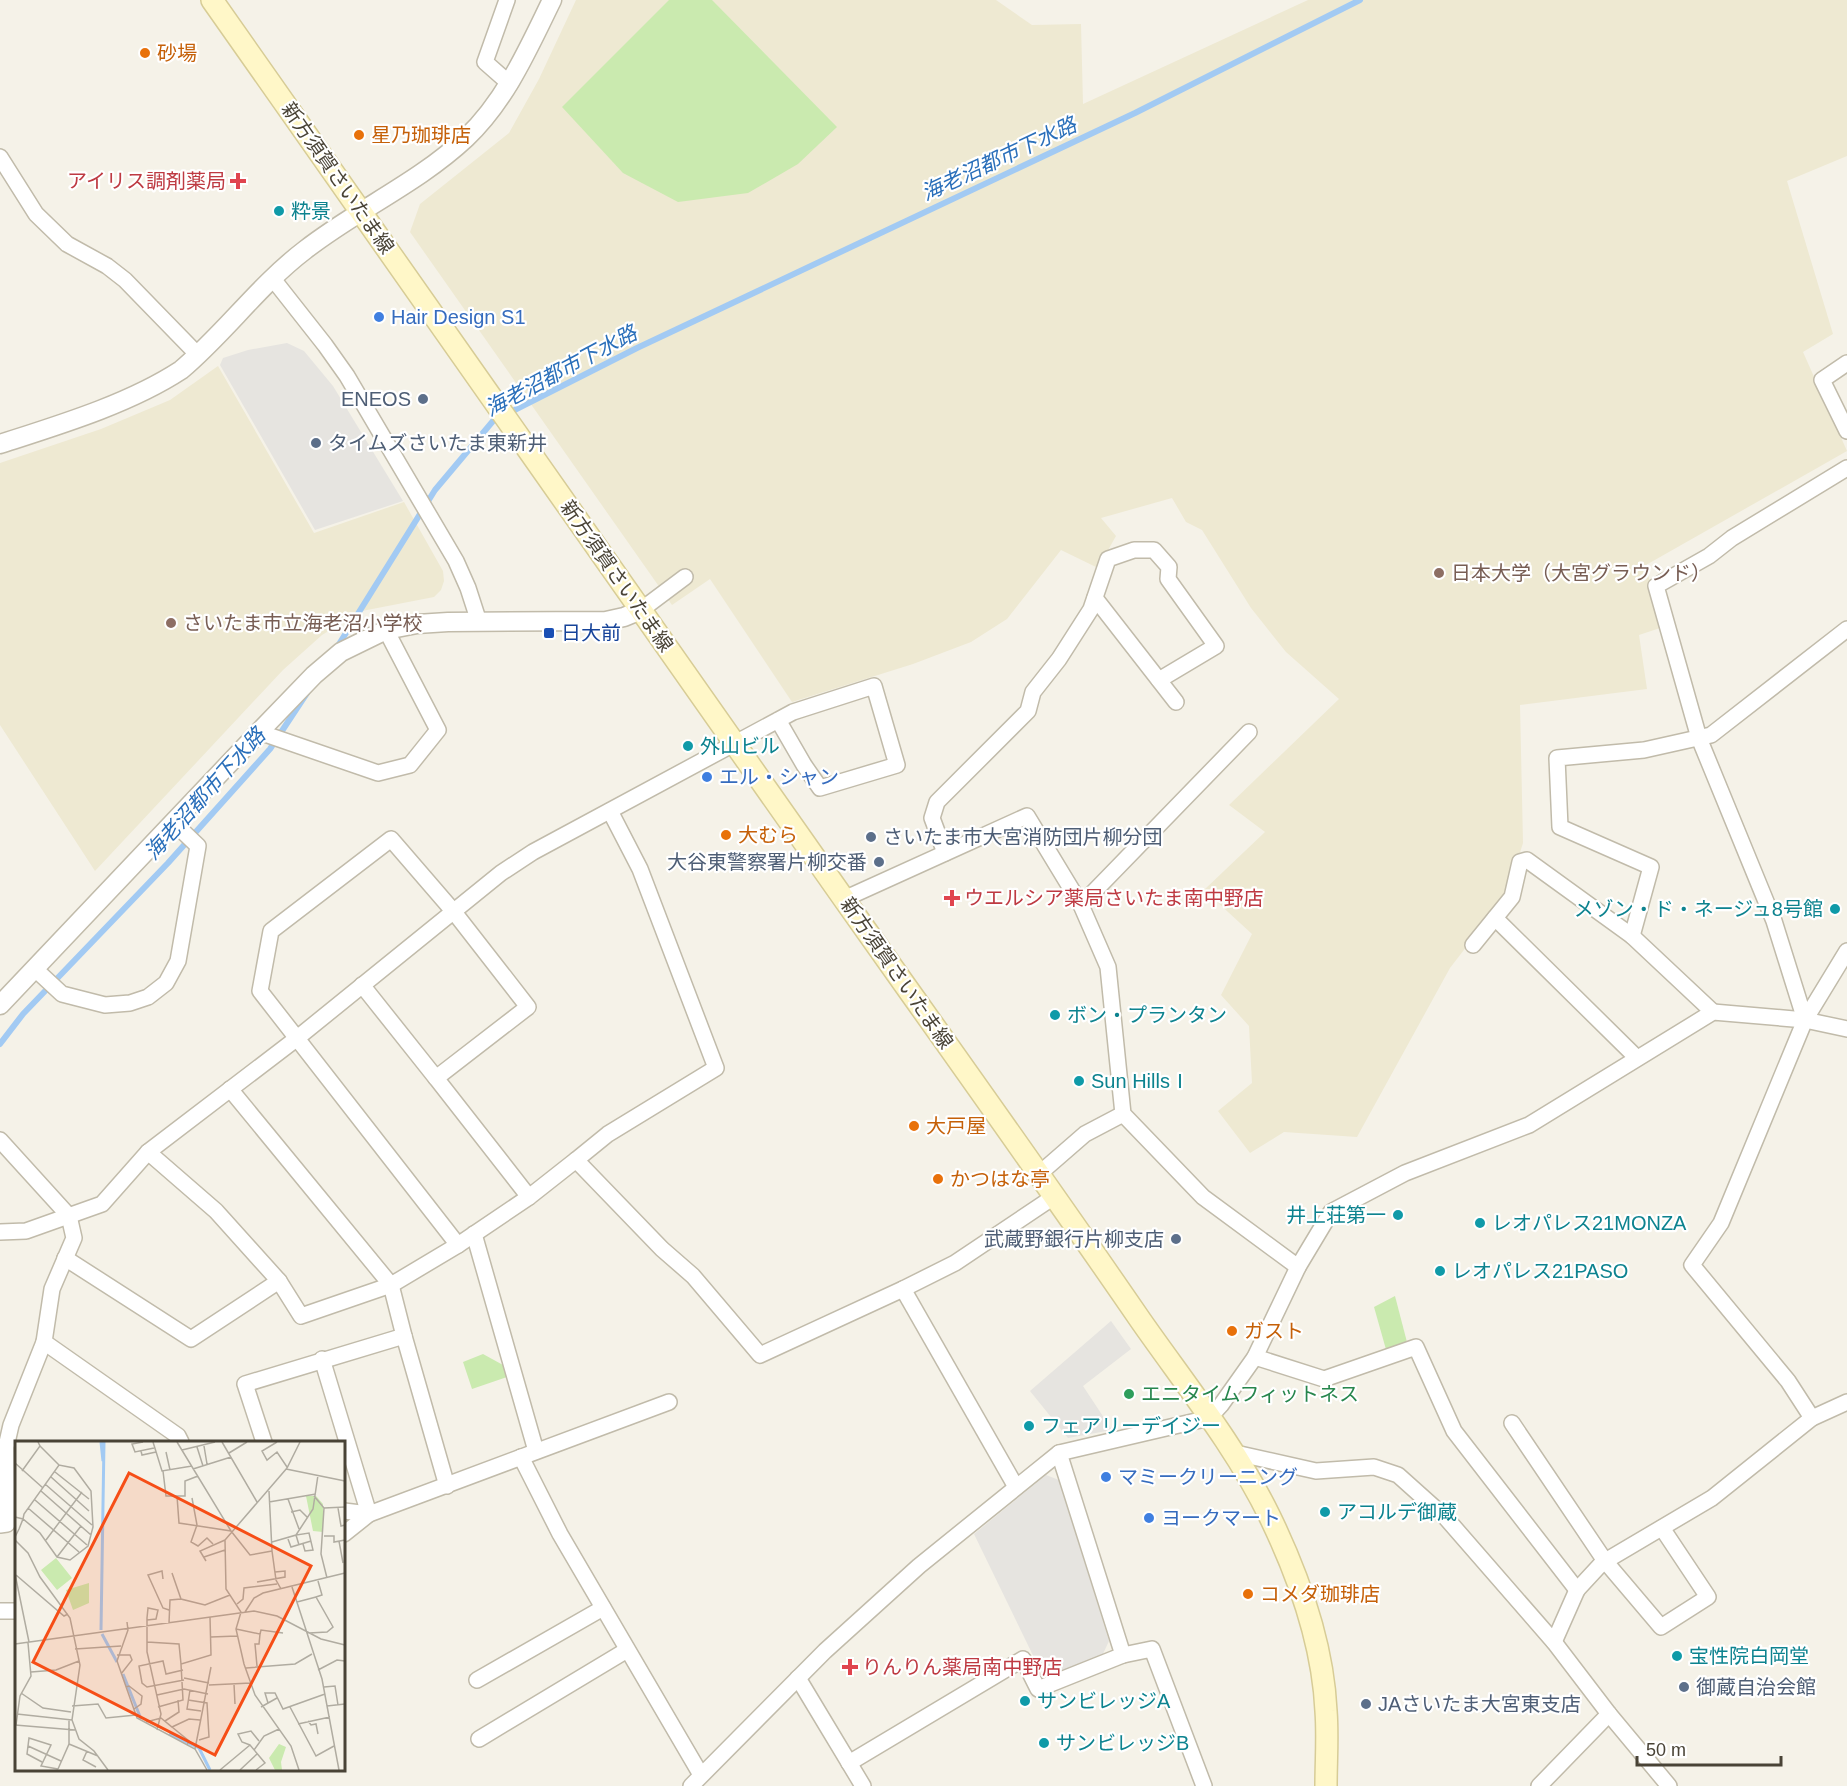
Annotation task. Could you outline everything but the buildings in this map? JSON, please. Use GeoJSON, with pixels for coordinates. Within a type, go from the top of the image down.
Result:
{"type":"FeatureCollection","features":[{"type":"Feature","properties":{"kind":"main road","name":"新方須賀さいたま線"},"geometry":{"type":"LineString","coordinates":[[212,0],[734,744],[1039,1173],[1209,1418],[1254,1487],[1271,1519],[1308,1612],[1320,1658],[1326,1711],[1326,1786]]}},
{"type":"Feature","properties":{"kind":"street"},"geometry":{"type":"LineString","coordinates":[[507,0],[485,62],[510,84]]}},
{"type":"Feature","properties":{"kind":"street"},"geometry":{"type":"LineString","coordinates":[[0,444],[131,397],[165,381],[198,355],[304,251],[441,159],[466,138],[510,84],[552,0]]}},
{"type":"Feature","properties":{"kind":"street"},"geometry":{"type":"LineString","coordinates":[[0,157],[36,214],[67,244],[107,266],[125,280],[198,355]]}},
{"type":"Feature","properties":{"kind":"street"},"geometry":{"type":"LineString","coordinates":[[273,279],[325,345],[353,386],[456,561],[479,622]]}},
{"type":"Feature","properties":{"kind":"street"},"geometry":{"type":"LineString","coordinates":[[1847,363],[1822,380],[1847,431]]}},
{"type":"Feature","properties":{"kind":"street"},"geometry":{"type":"LineString","coordinates":[[1805,1020],[1774,921],[1698,738],[1656,586],[1709,556],[1732,538],[1847,468]]}},
{"type":"Feature","properties":{"kind":"street"},"geometry":{"type":"LineString","coordinates":[[945,853],[932,818],[937,802],[1028,711],[1033,693],[1059,659],[1091,609],[1108,559],[1134,550],[1154,550],[1169,567],[1168,579],[1215,646],[1159,680]]}},
{"type":"Feature","properties":{"kind":"street"},"geometry":{"type":"LineString","coordinates":[[0,1005],[258,732],[314,675],[341,652],[386,630],[417,624],[606,621],[640,610],[685,577]]}},
{"type":"Feature","properties":{"kind":"street"},"geometry":{"type":"LineString","coordinates":[[1095,598],[1176,702]]}},
{"type":"Feature","properties":{"kind":"street"},"geometry":{"type":"LineString","coordinates":[[1632,936],[1652,867],[1560,827],[1557,758],[1644,750],[1711,735],[1847,629]]}},
{"type":"Feature","properties":{"kind":"street"},"geometry":{"type":"LineString","coordinates":[[258,732],[378,772],[410,765],[438,730],[386,630]]}},
{"type":"Feature","properties":{"kind":"street"},"geometry":{"type":"LineString","coordinates":[[0,1232],[26,1231],[102,1204],[148,1152],[296,1039],[501,873],[533,852],[610,811],[778,720],[793,712],[874,686],[897,765],[820,788],[778,720]]}},
{"type":"Feature","properties":{"kind":"street"},"geometry":{"type":"LineString","coordinates":[[1081,905],[1249,732]]}},
{"type":"Feature","properties":{"kind":"street"},"geometry":{"type":"LineString","coordinates":[[148,1152],[216,1211],[279,1281],[301,1316],[391,1285],[458,1245],[529,1197],[608,1134],[716,1068],[640,869],[610,811]]}},
{"type":"Feature","properties":{"kind":"street"},"geometry":{"type":"LineString","coordinates":[[844,899],[1027,816],[1081,905],[1108,967],[1123,1114],[1203,1197],[1298,1267]]}},
{"type":"Feature","properties":{"kind":"street"},"geometry":{"type":"LineString","coordinates":[[34,969],[62,993],[105,1005],[130,1004],[148,997],[165,983],[178,961],[198,846],[173,822]]}},
{"type":"Feature","properties":{"kind":"street"},"geometry":{"type":"LineString","coordinates":[[436,1078],[528,1007],[454,912],[392,839],[271,931],[260,991],[458,1245]]}},
{"type":"Feature","properties":{"kind":"street"},"geometry":{"type":"LineString","coordinates":[[1473,945],[1512,897],[1520,862],[1527,860],[1632,936],[1713,1011]]}},
{"type":"Feature","properties":{"kind":"street"},"geometry":{"type":"LineString","coordinates":[[1495,918],[1636,1058]]}},
{"type":"Feature","properties":{"kind":"street"},"geometry":{"type":"LineString","coordinates":[[1812,1418],[1788,1381],[1692,1265],[1721,1223],[1805,1020],[1847,951]]}},
{"type":"Feature","properties":{"kind":"street"},"geometry":{"type":"LineString","coordinates":[[362,985],[529,1197]]}},
{"type":"Feature","properties":{"kind":"street"},"geometry":{"type":"LineString","coordinates":[[520,1457],[560,1534],[627,1650],[696,1781],[825,1651],[920,1566],[1059,1453],[1209,1418],[1221,1405],[1255,1356],[1298,1267],[1331,1212],[1405,1173],[1529,1125],[1713,1011],[1805,1020],[1847,1029]]}},
{"type":"Feature","properties":{"kind":"street"},"geometry":{"type":"LineString","coordinates":[[230,1089],[391,1285],[447,1486]]}},
{"type":"Feature","properties":{"kind":"street"},"geometry":{"type":"LineString","coordinates":[[1039,1173],[1085,1134],[1123,1114]]}},
{"type":"Feature","properties":{"kind":"street"},"geometry":{"type":"LineString","coordinates":[[0,1140],[69,1216],[74,1238],[52,1288],[44,1342],[11,1425],[6,1448],[7,1524],[0,1525]]}},
{"type":"Feature","properties":{"kind":"street"},"geometry":{"type":"LineString","coordinates":[[576,1160],[662,1249],[693,1275],[760,1355],[955,1263],[1055,1196]]}},
{"type":"Feature","properties":{"kind":"street"},"geometry":{"type":"LineString","coordinates":[[474,1234],[536,1451]]}},
{"type":"Feature","properties":{"kind":"street"},"geometry":{"type":"LineString","coordinates":[[65,1258],[191,1339],[279,1281]]}},
{"type":"Feature","properties":{"kind":"street"},"geometry":{"type":"LineString","coordinates":[[903,1289],[1016,1487]]}},
{"type":"Feature","properties":{"kind":"street"},"geometry":{"type":"LineString","coordinates":[[263,1441],[244,1384],[404,1336]]}},
{"type":"Feature","properties":{"kind":"street"},"geometry":{"type":"LineString","coordinates":[[44,1342],[178,1436],[180,1441]]}},
{"type":"Feature","properties":{"kind":"street"},"geometry":{"type":"LineString","coordinates":[[1255,1356],[1324,1379],[1416,1347],[1454,1431],[1577,1590]]}},
{"type":"Feature","properties":{"kind":"street"},"geometry":{"type":"LineString","coordinates":[[322,1359],[369,1514]]}},
{"type":"Feature","properties":{"kind":"street"},"geometry":{"type":"LineString","coordinates":[[345,1533],[369,1514],[669,1402]]}},
{"type":"Feature","properties":{"kind":"street"},"geometry":{"type":"LineString","coordinates":[[1554,1642],[1577,1590],[1605,1561],[1712,1498],[1812,1418],[1847,1402]]}},
{"type":"Feature","properties":{"kind":"street"},"geometry":{"type":"LineString","coordinates":[[1512,1423],[1605,1561],[1661,1627],[1708,1597],[1662,1528]]}},
{"type":"Feature","properties":{"kind":"street"},"geometry":{"type":"LineString","coordinates":[[1231,1452],[1316,1471],[1374,1467],[1398,1475],[1446,1518],[1554,1642],[1609,1714],[1669,1786]]}},
{"type":"Feature","properties":{"kind":"street"},"geometry":{"type":"LineString","coordinates":[[1059,1453],[1123,1655]]}},
{"type":"Feature","properties":{"kind":"street"},"geometry":{"type":"LineString","coordinates":[[345,1511],[369,1514]]}},
{"type":"Feature","properties":{"kind":"street"},"geometry":{"type":"LineString","coordinates":[[477,1680],[603,1608]]}},
{"type":"Feature","properties":{"kind":"street"},"geometry":{"type":"LineString","coordinates":[[849,1763],[1023,1659],[1038,1689],[1123,1655],[1152,1649],[1204,1786]]}},
{"type":"Feature","properties":{"kind":"street"},"geometry":{"type":"LineString","coordinates":[[479,1739],[627,1650]]}},
{"type":"Feature","properties":{"kind":"street"},"geometry":{"type":"LineString","coordinates":[[798,1678],[863,1786]]}},
{"type":"Feature","properties":{"kind":"street"},"geometry":{"type":"LineString","coordinates":[[1539,1786],[1609,1714]]}},
{"type":"Feature","properties":{"kind":"shaded area","name":"日本大学（大宮グラウンド）"},"geometry":{"type":"Polygon","coordinates":[[[576,0],[996,0],[1032,25],[1081,24],[1083,104],[1308,0],[1847,0],[1847,156],[1787,181],[1833,334],[1803,352],[1847,451],[1646,565],[1660,628],[1639,635],[1647,689],[1520,705],[1523,843],[1507,894],[1450,968],[1357,1137],[1284,1132],[1250,1153],[1218,1111],[1252,1083],[1249,1026],[1221,995],[1252,934],[1204,890],[1265,832],[1229,805],[1339,699],[1286,652],[1251,608],[1202,530],[1186,522],[1172,498],[1101,518],[1116,536],[1098,568],[1061,550],[1007,619],[971,642],[913,664],[792,702],[710,579],[672,605],[410,232],[420,204],[509,133],[539,79],[576,0]]]}},
{"type":"Feature","properties":{"kind":"shaded area","name":"タイムズさいたま東新井"},"geometry":{"type":"Polygon","coordinates":[[[287,343],[304,351],[333,386],[403,501],[315,530],[220,365],[223,358],[248,350],[287,343]]]}},
{"type":"Feature","properties":{"kind":"shaded area","name":"さいたま市立海老沼小学校"},"geometry":{"type":"Polygon","coordinates":[[[218,366],[314,533],[404,502],[443,571],[444,581],[441,590],[434,597],[362,611],[322,635],[283,670],[95,871],[0,725],[0,463],[101,429],[170,400],[218,366]]]}},
{"type":"Feature","properties":{"kind":"shaded area"},"geometry":{"type":"Polygon","coordinates":[[[1111,1321],[1131,1349],[1083,1386],[1112,1430],[1068,1438],[1030,1391],[1111,1321]]]}},
{"type":"Feature","properties":{"kind":"shaded area"},"geometry":{"type":"Polygon","coordinates":[[[1046,1475],[1059,1480],[1109,1641],[1102,1656],[1044,1678],[974,1534],[1046,1475]]]}},
{"type":"Feature","properties":{"kind":"green space"},"geometry":{"type":"Polygon","coordinates":[[[669,0],[712,0],[837,127],[798,164],[748,193],[678,202],[623,173],[562,107],[669,0]]]}},
{"type":"Feature","properties":{"kind":"green space"},"geometry":{"type":"Polygon","coordinates":[[[1395,1296],[1408,1346],[1387,1353],[1374,1307],[1395,1296]]]}},
{"type":"Feature","properties":{"kind":"green space"},"geometry":{"type":"Polygon","coordinates":[[[483,1354],[503,1365],[507,1377],[472,1389],[463,1362],[483,1354]]]}},
{"type":"Feature","properties":{"kind":"waterway","name":"海老沼都市下水路"},"geometry":{"type":"LineString","coordinates":[[336,649],[435,490],[493,421],[637,348],[1135,113],[1360,0]]}},
{"type":"Feature","properties":{"kind":"waterway","name":"海老沼都市下水路"},"geometry":{"type":"LineString","coordinates":[[0,1044],[23,1014],[168,863],[270,749],[307,693]]}},
{"type":"Feature","properties":{"kind":"place","name":"砂場"},"geometry":{"type":"Point","coordinates":[145,53]}},
{"type":"Feature","properties":{"kind":"place","name":"星乃珈琲店"},"geometry":{"type":"Point","coordinates":[359,135]}},
{"type":"Feature","properties":{"kind":"place","name":"アイリス調剤薬局"},"geometry":{"type":"Point","coordinates":[238,181]}},
{"type":"Feature","properties":{"kind":"place","name":"粋景"},"geometry":{"type":"Point","coordinates":[279,211]}},
{"type":"Feature","properties":{"kind":"place","name":"Hair Design S1"},"geometry":{"type":"Point","coordinates":[379,317]}},
{"type":"Feature","properties":{"kind":"place","name":"ENEOS"},"geometry":{"type":"Point","coordinates":[423,399]}},
{"type":"Feature","properties":{"kind":"place","name":"タイムズさいたま東新井"},"geometry":{"type":"Point","coordinates":[316,443]}},
{"type":"Feature","properties":{"kind":"place","name":"日本大学（大宮グラウンド）"},"geometry":{"type":"Point","coordinates":[1439,573]}},
{"type":"Feature","properties":{"kind":"place","name":"さいたま市立海老沼小学校"},"geometry":{"type":"Point","coordinates":[171,623]}},
{"type":"Feature","properties":{"kind":"place","name":"日大前"},"geometry":{"type":"Point","coordinates":[549,633]}},
{"type":"Feature","properties":{"kind":"place","name":"外山ビル"},"geometry":{"type":"Point","coordinates":[688,746]}},
{"type":"Feature","properties":{"kind":"place","name":"エル・シャン"},"geometry":{"type":"Point","coordinates":[707,777]}},
{"type":"Feature","properties":{"kind":"place","name":"大むら"},"geometry":{"type":"Point","coordinates":[726,835]}},
{"type":"Feature","properties":{"kind":"place","name":"さいたま市大宮消防団片柳分団"},"geometry":{"type":"Point","coordinates":[871,837]}},
{"type":"Feature","properties":{"kind":"place","name":"大谷東警察署片柳交番"},"geometry":{"type":"Point","coordinates":[879,862]}},
{"type":"Feature","properties":{"kind":"place","name":"ウエルシア薬局さいたま南中野店"},"geometry":{"type":"Point","coordinates":[952,898]}},
{"type":"Feature","properties":{"kind":"place","name":"メゾン・ド・ネージュ8号館"},"geometry":{"type":"Point","coordinates":[1835,909]}},
{"type":"Feature","properties":{"kind":"place","name":"ボン・プランタン"},"geometry":{"type":"Point","coordinates":[1055,1015]}},
{"type":"Feature","properties":{"kind":"place","name":"Sun HillsⅠ"},"geometry":{"type":"Point","coordinates":[1079,1081]}},
{"type":"Feature","properties":{"kind":"place","name":"大戸屋"},"geometry":{"type":"Point","coordinates":[914,1126]}},
{"type":"Feature","properties":{"kind":"place","name":"かつはな亭"},"geometry":{"type":"Point","coordinates":[938,1179]}},
{"type":"Feature","properties":{"kind":"place","name":"井上荘第一"},"geometry":{"type":"Point","coordinates":[1398,1215]}},
{"type":"Feature","properties":{"kind":"place","name":"レオパレス21MONZA"},"geometry":{"type":"Point","coordinates":[1480,1223]}},
{"type":"Feature","properties":{"kind":"place","name":"武蔵野銀行片柳支店"},"geometry":{"type":"Point","coordinates":[1176,1239]}},
{"type":"Feature","properties":{"kind":"place","name":"レオパレス21PASO"},"geometry":{"type":"Point","coordinates":[1440,1271]}},
{"type":"Feature","properties":{"kind":"place","name":"ガスト"},"geometry":{"type":"Point","coordinates":[1232,1331]}},
{"type":"Feature","properties":{"kind":"place","name":"エニタイムフィットネス"},"geometry":{"type":"Point","coordinates":[1129,1394]}},
{"type":"Feature","properties":{"kind":"place","name":"フェアリーデイジー"},"geometry":{"type":"Point","coordinates":[1029,1426]}},
{"type":"Feature","properties":{"kind":"place","name":"マミークリーニング"},"geometry":{"type":"Point","coordinates":[1106,1477]}},
{"type":"Feature","properties":{"kind":"place","name":"アコルデ御蔵"},"geometry":{"type":"Point","coordinates":[1325,1512]}},
{"type":"Feature","properties":{"kind":"place","name":"ヨークマート"},"geometry":{"type":"Point","coordinates":[1149,1518]}},
{"type":"Feature","properties":{"kind":"place","name":"コメダ珈琲店"},"geometry":{"type":"Point","coordinates":[1248,1594]}},
{"type":"Feature","properties":{"kind":"place","name":"宝性院白岡堂"},"geometry":{"type":"Point","coordinates":[1677,1656]}},
{"type":"Feature","properties":{"kind":"place","name":"りんりん薬局南中野店"},"geometry":{"type":"Point","coordinates":[850,1667]}},
{"type":"Feature","properties":{"kind":"place","name":"御蔵自治会館"},"geometry":{"type":"Point","coordinates":[1684,1687]}},
{"type":"Feature","properties":{"kind":"place","name":"サンビレッジA"},"geometry":{"type":"Point","coordinates":[1025,1701]}},
{"type":"Feature","properties":{"kind":"place","name":"JAさいたま大宮東支店"},"geometry":{"type":"Point","coordinates":[1366,1704]}},
{"type":"Feature","properties":{"kind":"place","name":"サンビレッジB"},"geometry":{"type":"Point","coordinates":[1044,1743]}}]}
